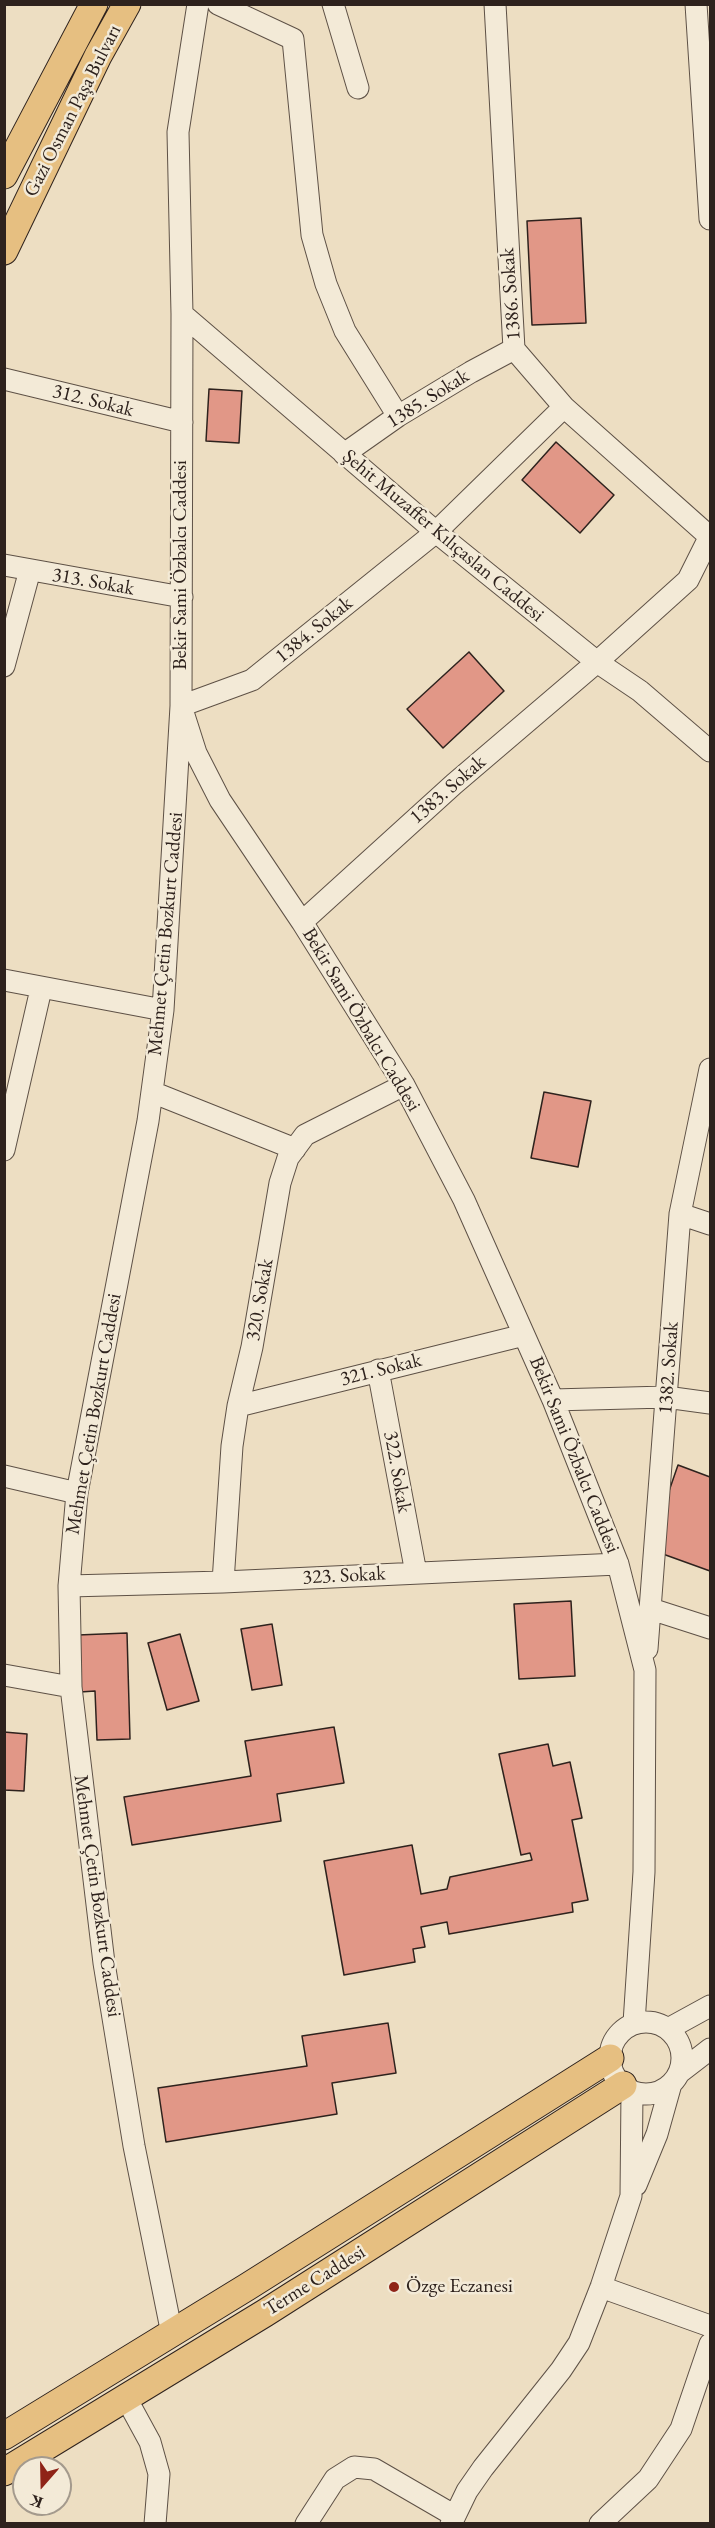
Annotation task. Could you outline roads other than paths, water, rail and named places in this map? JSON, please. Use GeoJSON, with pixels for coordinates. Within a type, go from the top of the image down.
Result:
{"type":"FeatureCollection","features":[{"type":"Feature","properties":{"kind":"main road","name":"Gazi Osman Paşa Bulvarı"},"geometry":{"type":"LineString","coordinates":[[4,175],[94,4]]}},
{"type":"Feature","properties":{"kind":"main road","name":"Gazi Osman Paşa Bulvarı"},"geometry":{"type":"LineString","coordinates":[[4,251],[98,56],[127,4]]}},
{"type":"Feature","properties":{"kind":"main road","name":"Terme Caddesi"},"geometry":{"type":"LineString","coordinates":[[4,2436],[172,2334],[610,2058]]}},
{"type":"Feature","properties":{"kind":"main road","name":"Terme Caddesi"},"geometry":{"type":"LineString","coordinates":[[4,2472],[627,2088]]}},
{"type":"Feature","properties":{"kind":"street","name":"Bekir Sami Özbalcı Caddesi"},"geometry":{"type":"LineString","coordinates":[[198,4],[178,132],[182,314],[182,597],[179,646],[181,706],[196,753],[220,800],[302,922],[404,1085],[464,1200],[553,1400],[618,1563],[645,1670],[644,1872],[634,2024]]}},
{"type":"Feature","properties":{"kind":"street"},"geometry":{"type":"LineString","coordinates":[[218,4],[293,39],[312,235],[326,284],[345,331],[398,416]]}},
{"type":"Feature","properties":{"kind":"street"},"geometry":{"type":"LineString","coordinates":[[333,4],[358,88]]}},
{"type":"Feature","properties":{"kind":"street","name":"1386. Sokak"},"geometry":{"type":"LineString","coordinates":[[495,4],[514,349],[564,407],[710,536]]}},
{"type":"Feature","properties":{"kind":"street"},"geometry":{"type":"LineString","coordinates":[[696,4],[711,219]]}},
{"type":"Feature","properties":{"kind":"street","name":"Şehit Muzaffer Kılıçaslan Caddesi"},"geometry":{"type":"LineString","coordinates":[[182,314],[435,532],[597,662],[640,691],[711,751]]}},
{"type":"Feature","properties":{"kind":"street","name":"1385. Sokak"},"geometry":{"type":"LineString","coordinates":[[344,454],[398,416],[514,349]]}},
{"type":"Feature","properties":{"kind":"street","name":"312. Sokak"},"geometry":{"type":"LineString","coordinates":[[4,379],[182,422]]}},
{"type":"Feature","properties":{"kind":"street","name":"1384. Sokak"},"geometry":{"type":"LineString","coordinates":[[181,706],[252,680],[435,532],[564,407]]}},
{"type":"Feature","properties":{"kind":"street","name":"1383. Sokak"},"geometry":{"type":"LineString","coordinates":[[302,922],[454,784],[597,662],[688,580],[710,536]]}},
{"type":"Feature","properties":{"kind":"street","name":"313. Sokak"},"geometry":{"type":"LineString","coordinates":[[4,565],[182,597]]}},
{"type":"Feature","properties":{"kind":"street"},"geometry":{"type":"LineString","coordinates":[[4,666],[30,570]]}},
{"type":"Feature","properties":{"kind":"street","name":"Mehmet Çetin Bozkurt Caddesi"},"geometry":{"type":"LineString","coordinates":[[172,2334],[134,2146],[104,1963],[71,1688],[69,1586],[77,1493],[152,1092],[163,1010],[181,706]]}},
{"type":"Feature","properties":{"kind":"street"},"geometry":{"type":"LineString","coordinates":[[4,980],[41,989],[163,1010]]}},
{"type":"Feature","properties":{"kind":"street"},"geometry":{"type":"LineString","coordinates":[[4,1150],[41,989]]}},
{"type":"Feature","properties":{"kind":"street","name":"1382. Sokak"},"geometry":{"type":"LineString","coordinates":[[645,1670],[680,1214],[711,1069]]}},
{"type":"Feature","properties":{"kind":"street","name":"320. Sokak"},"geometry":{"type":"LineString","coordinates":[[223,1582],[232,1446],[238,1406],[252,1347],[280,1183],[288,1158],[305,1135],[404,1085]]}},
{"type":"Feature","properties":{"kind":"street"},"geometry":{"type":"LineString","coordinates":[[152,1092],[295,1149]]}},
{"type":"Feature","properties":{"kind":"street"},"geometry":{"type":"LineString","coordinates":[[680,1214],[711,1224]]}},
{"type":"Feature","properties":{"kind":"street","name":"321. Sokak"},"geometry":{"type":"LineString","coordinates":[[238,1406],[524,1335]]}},
{"type":"Feature","properties":{"kind":"street","name":"322. Sokak"},"geometry":{"type":"LineString","coordinates":[[378,1370],[416,1573]]}},
{"type":"Feature","properties":{"kind":"street"},"geometry":{"type":"LineString","coordinates":[[553,1400],[666,1397],[711,1403]]}},
{"type":"Feature","properties":{"kind":"street"},"geometry":{"type":"LineString","coordinates":[[4,1476],[77,1493]]}},
{"type":"Feature","properties":{"kind":"street","name":"323. Sokak"},"geometry":{"type":"LineString","coordinates":[[69,1586],[223,1582],[618,1563]]}},
{"type":"Feature","properties":{"kind":"street"},"geometry":{"type":"LineString","coordinates":[[651,1609],[711,1628]]}},
{"type":"Feature","properties":{"kind":"street"},"geometry":{"type":"LineString","coordinates":[[4,1675],[71,1688]]}},
{"type":"Feature","properties":{"kind":"street"},"geometry":{"type":"LineString","coordinates":[[668,2029],[711,2006]]}},
{"type":"Feature","properties":{"kind":"street"},"geometry":{"type":"LineString","coordinates":[[306,2523],[335,2479],[354,2467],[374,2469],[453,2519],[483,2468],[561,2370],[579,2343],[601,2287],[631,2196],[657,2134],[675,2079],[682,2061],[681,2049],[668,2029],[657,2024],[634,2024],[616,2037],[610,2058],[616,2078],[627,2088],[652,2093],[675,2079],[711,2049]]}},
{"type":"Feature","properties":{"kind":"street"},"geometry":{"type":"LineString","coordinates":[[627,2088],[631,2196]]}},
{"type":"Feature","properties":{"kind":"street"},"geometry":{"type":"LineString","coordinates":[[601,2287],[711,2326]]}},
{"type":"Feature","properties":{"kind":"street"},"geometry":{"type":"LineString","coordinates":[[600,2523],[648,2479],[681,2429],[711,2344]]}},
{"type":"Feature","properties":{"kind":"street"},"geometry":{"type":"LineString","coordinates":[[126,2398],[150,2442],[159,2474],[155,2523]]}},
{"type":"Feature","properties":{"kind":"place","name":"Özge Eczanesi"},"geometry":{"type":"Point","coordinates":[394,2287]}}]}
